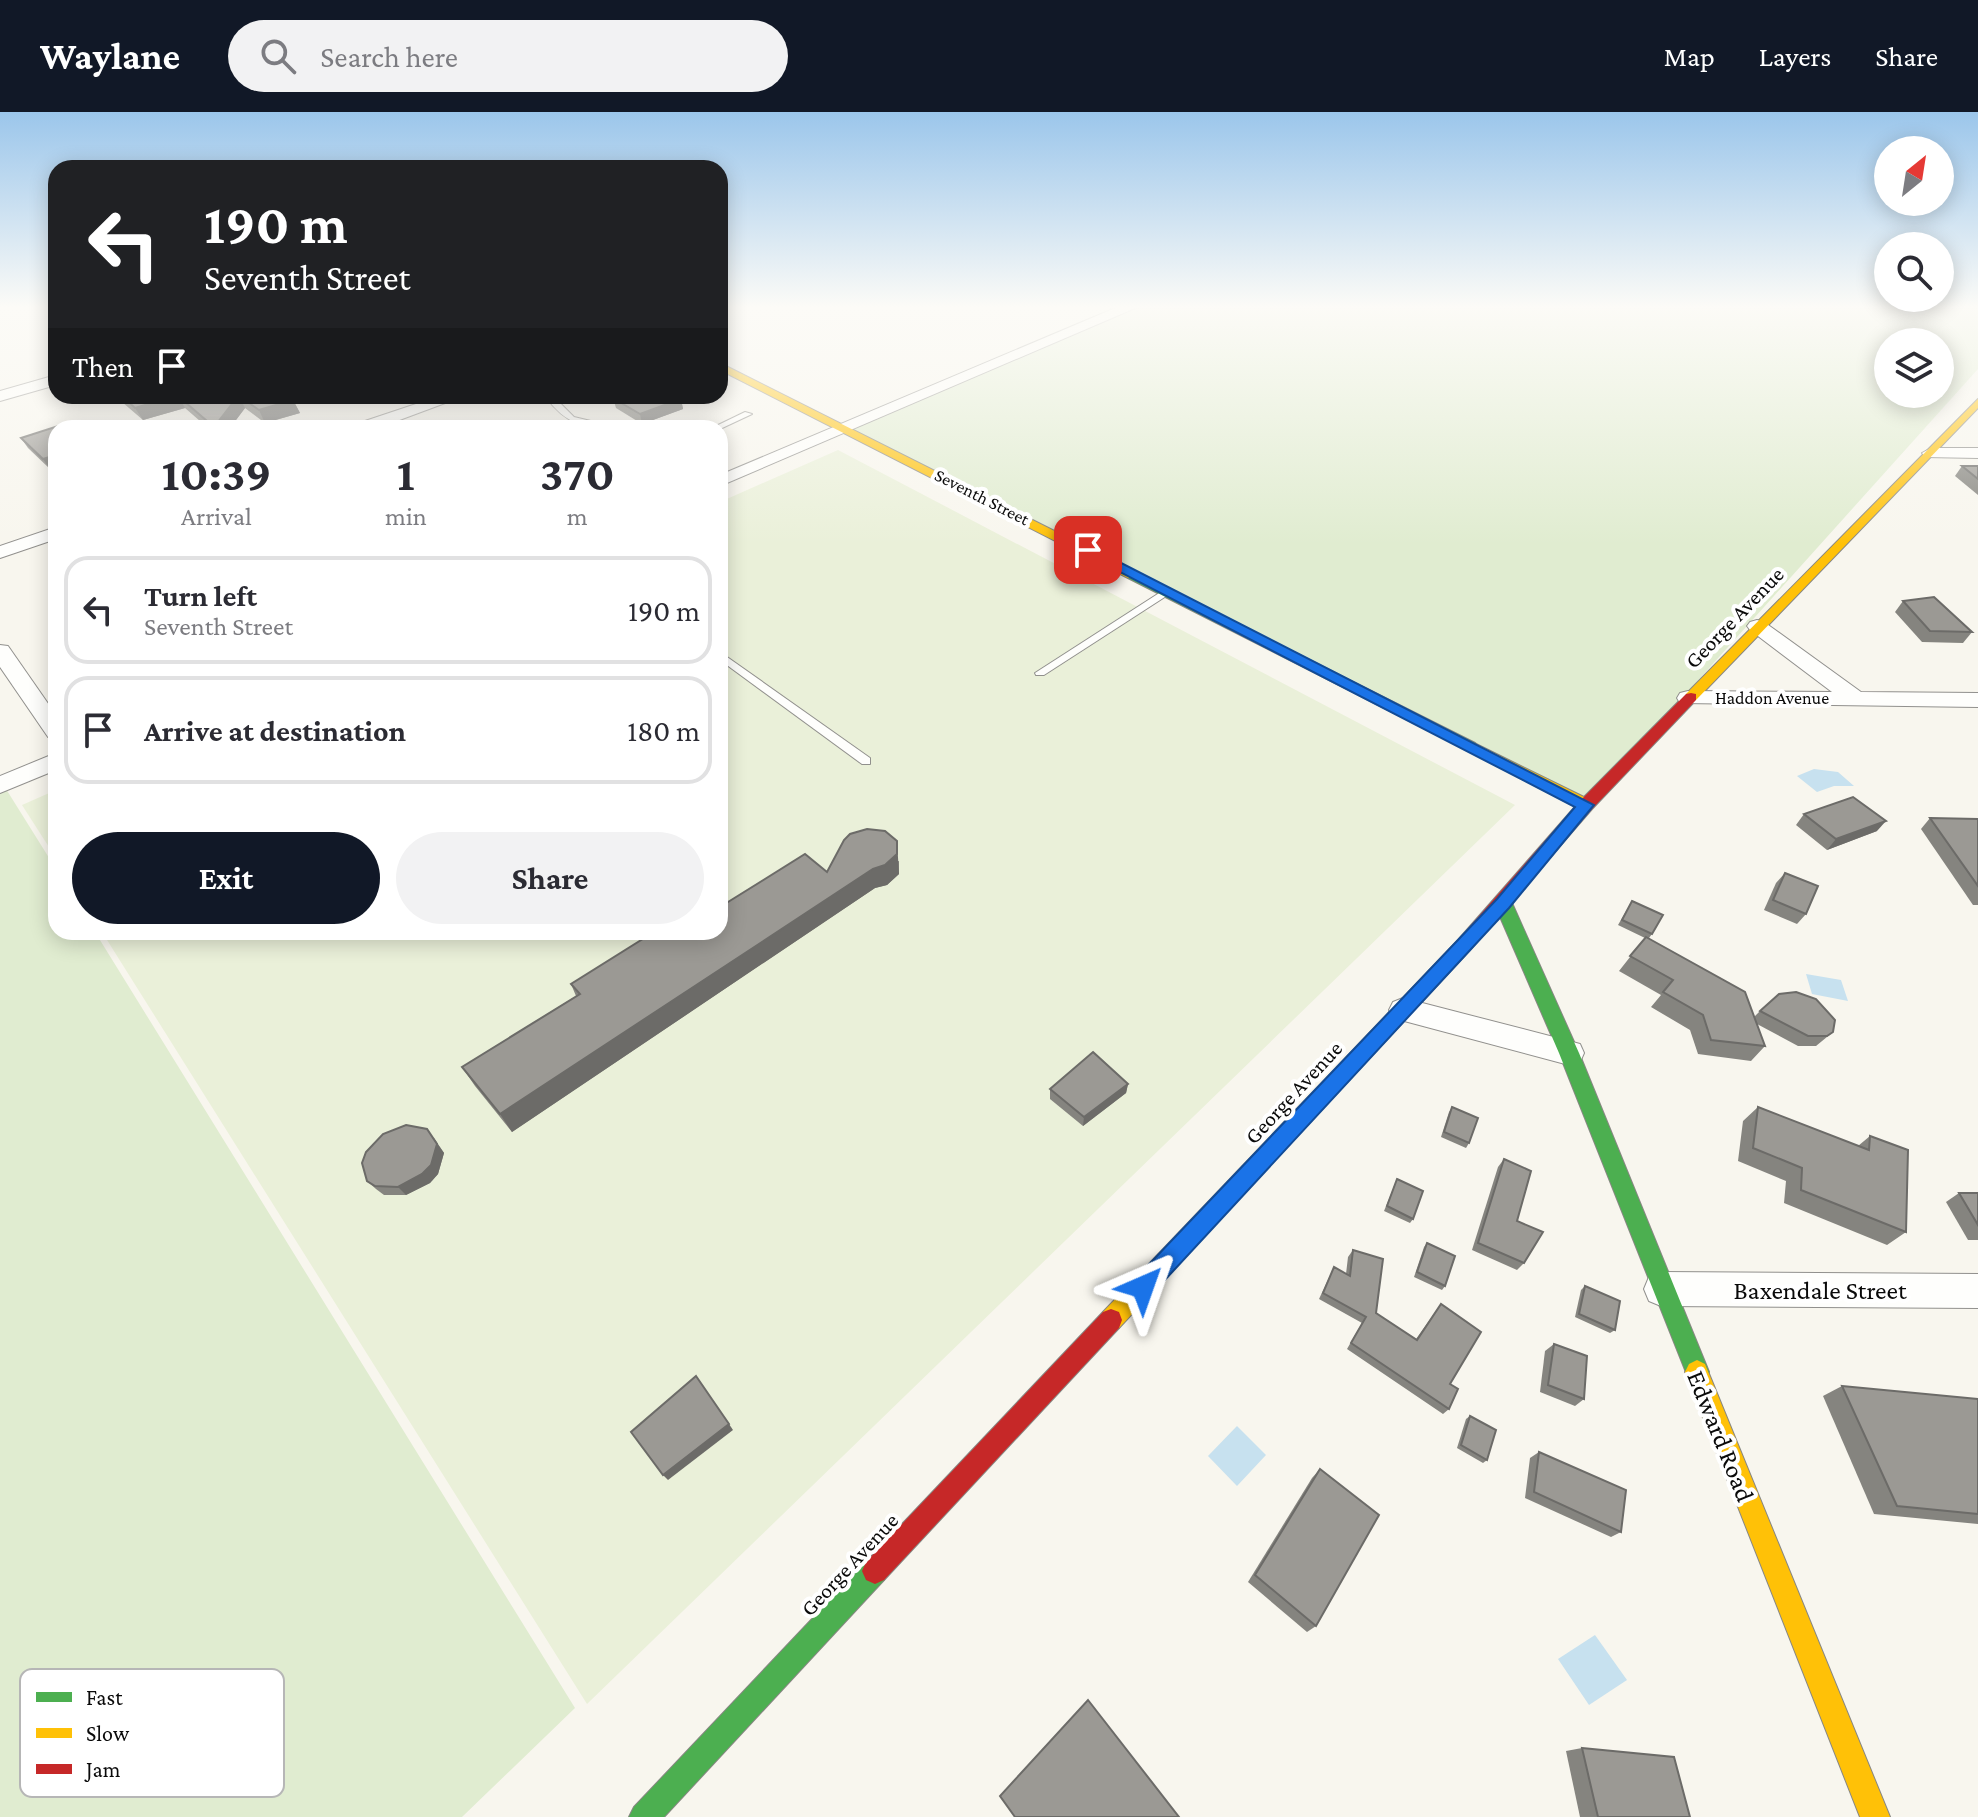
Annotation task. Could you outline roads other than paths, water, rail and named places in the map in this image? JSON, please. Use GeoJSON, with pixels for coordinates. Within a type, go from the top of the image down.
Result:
{"type":"FeatureCollection","features":[{"type":"Feature","properties":{"kind":"main road","name":"Seventh Street"},"geometry":{"type":"LineString","coordinates":[[759,386],[1586,805]]}},
{"type":"Feature","properties":{"kind":"main road","name":"George Avenue"},"geometry":{"type":"LineString","coordinates":[[644,1817],[1503,903],[1586,805],[1978,402]]}},
{"type":"Feature","properties":{"kind":"main road","name":"Edward Road"},"geometry":{"type":"LineString","coordinates":[[1503,903],[1569,1053],[1875,1817]]}},
{"type":"Feature","properties":{"kind":"street"},"geometry":{"type":"LineString","coordinates":[[0,396],[37,386]]}},
{"type":"Feature","properties":{"kind":"street"},"geometry":{"type":"LineString","coordinates":[[728,478],[945,386]]}},
{"type":"Feature","properties":{"kind":"street"},"geometry":{"type":"LineString","coordinates":[[386,420],[432,404]]}},
{"type":"Feature","properties":{"kind":"street"},"geometry":{"type":"LineString","coordinates":[[1931,453],[1978,453]]}},
{"type":"Feature","properties":{"kind":"street"},"geometry":{"type":"LineString","coordinates":[[0,552],[48,536]]}},
{"type":"Feature","properties":{"kind":"street","name":"Haddon Avenue"},"geometry":{"type":"LineString","coordinates":[[1757,626],[1856,699]]}},
{"type":"Feature","properties":{"kind":"street"},"geometry":{"type":"LineString","coordinates":[[0,651],[48,720]]}},
{"type":"Feature","properties":{"kind":"street","name":"Haddon Avenue"},"geometry":{"type":"LineString","coordinates":[[1688,698],[1978,700]]}},
{"type":"Feature","properties":{"kind":"street"},"geometry":{"type":"LineString","coordinates":[[0,785],[48,764]]}},
{"type":"Feature","properties":{"kind":"street"},"geometry":{"type":"LineString","coordinates":[[1403,1010],[1569,1053]]}},
{"type":"Feature","properties":{"kind":"street","name":"Baxendale Street"},"geometry":{"type":"LineString","coordinates":[[1661,1289],[1978,1291]]}},
{"type":"Feature","properties":{"kind":"lane"},"geometry":{"type":"LineString","coordinates":[[555,404],[570,420]]}},
{"type":"Feature","properties":{"kind":"lane"},"geometry":{"type":"LineString","coordinates":[[728,423],[748,414]]}},
{"type":"Feature","properties":{"kind":"lane"},"geometry":{"type":"LineString","coordinates":[[1040,673],[1167,591]]}},
{"type":"Feature","properties":{"kind":"lane"},"geometry":{"type":"LineString","coordinates":[[728,661],[866,761]]}},
{"type":"Feature","properties":{"kind":"water"},"geometry":{"type":"Polygon","coordinates":[[[1814,769],[1838,772],[1854,786],[1834,786],[1817,792],[1797,776],[1814,769]]]}},
{"type":"Feature","properties":{"kind":"water"},"geometry":{"type":"Polygon","coordinates":[[[1806,974],[1841,980],[1848,1001],[1812,994],[1806,974]]]}},
{"type":"Feature","properties":{"kind":"water"},"geometry":{"type":"Polygon","coordinates":[[[1237,1426],[1266,1455],[1237,1486],[1208,1456],[1237,1426]]]}},
{"type":"Feature","properties":{"kind":"water"},"geometry":{"type":"Polygon","coordinates":[[[1595,1635],[1627,1680],[1589,1705],[1558,1659],[1595,1635]]]}}]}
